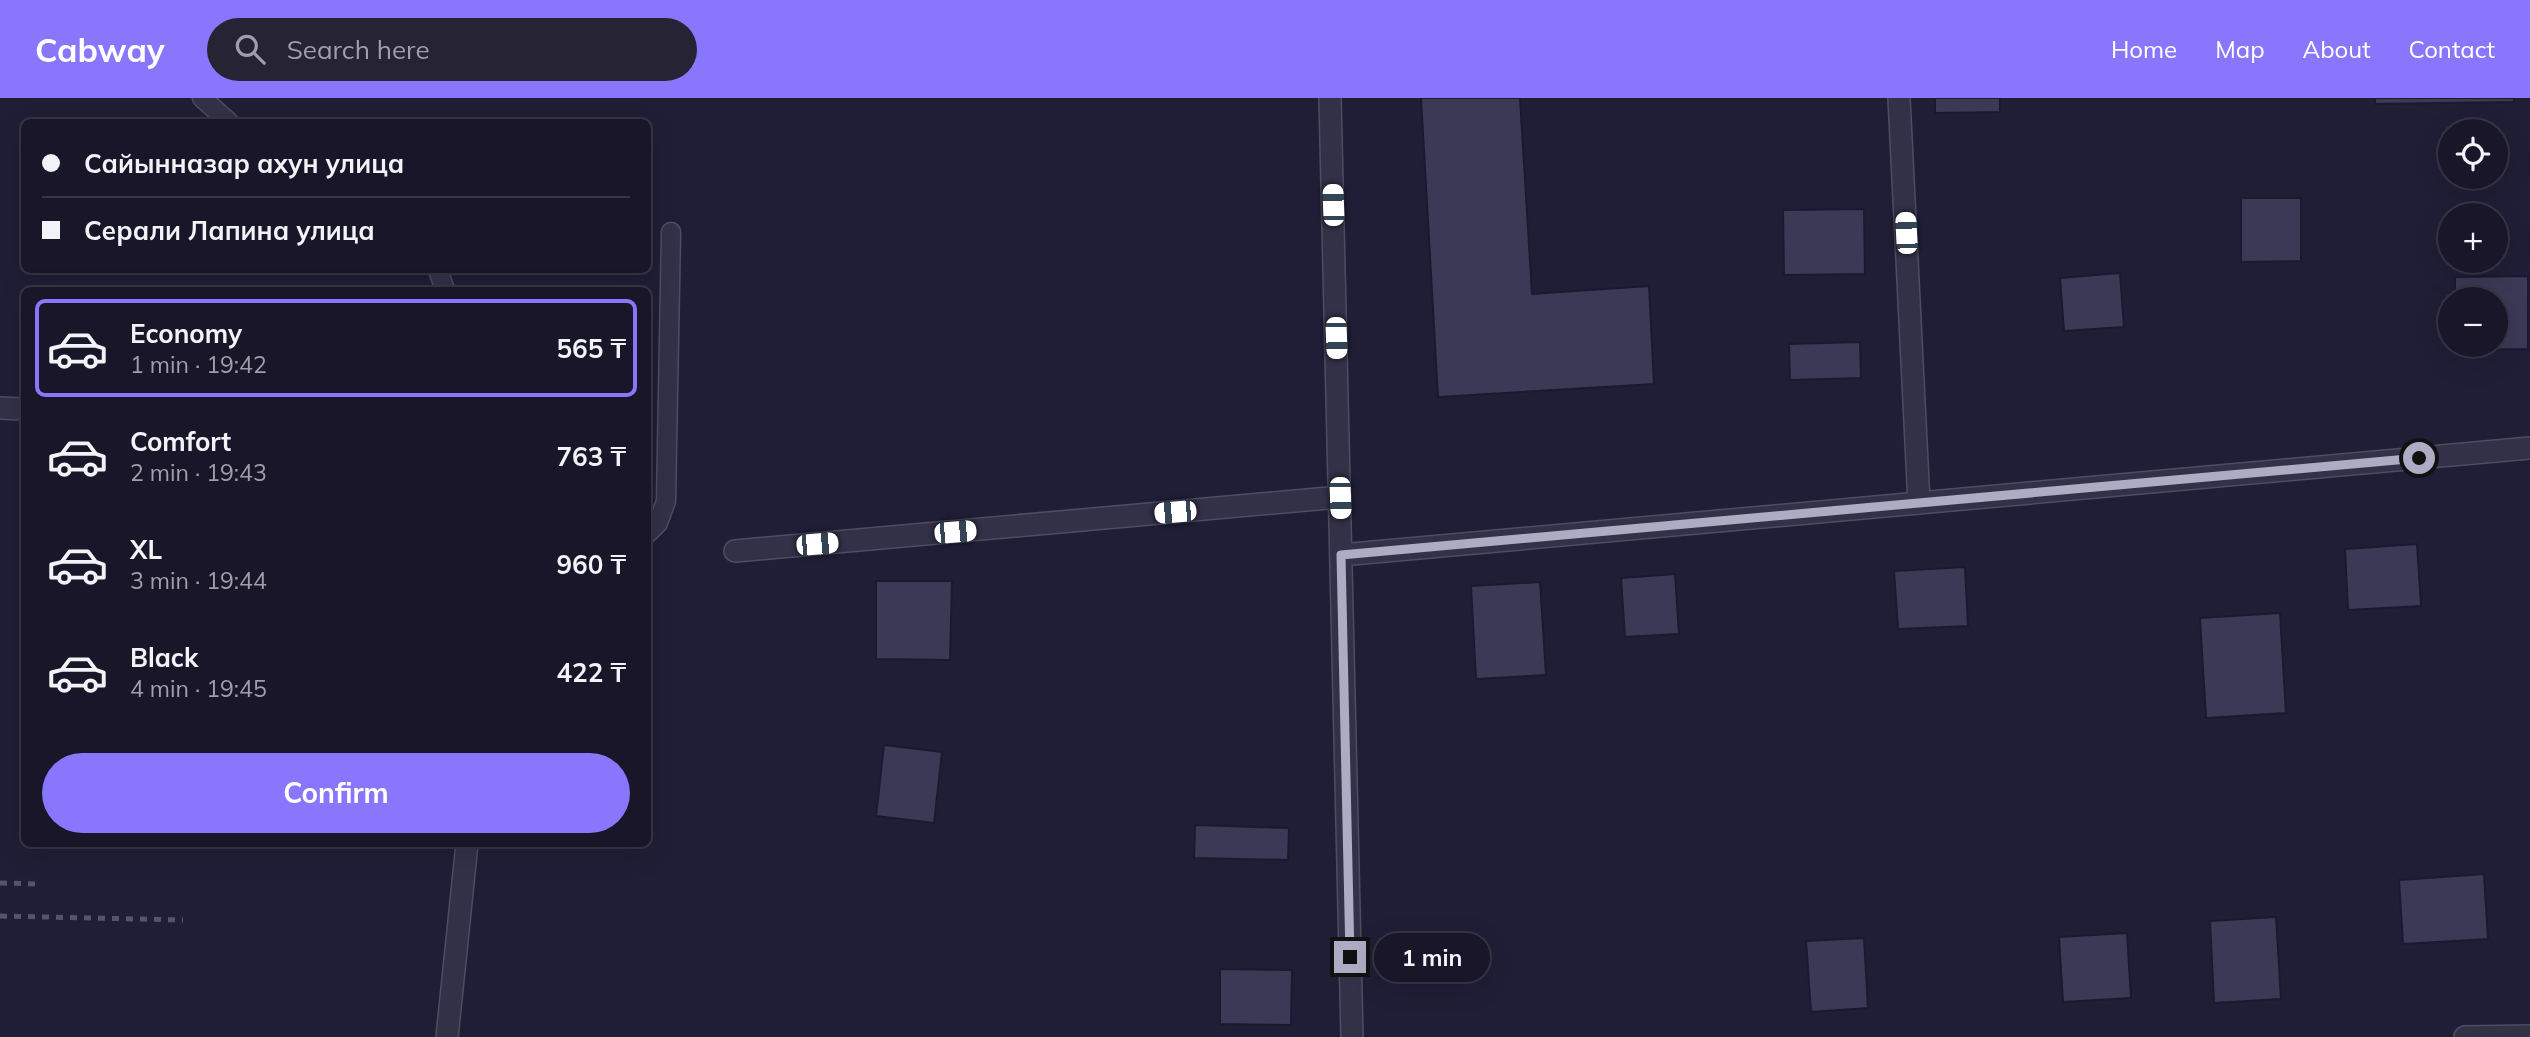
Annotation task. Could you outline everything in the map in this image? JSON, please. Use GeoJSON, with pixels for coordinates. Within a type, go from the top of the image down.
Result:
{"type":"FeatureCollection","features":[{"type":"Feature","properties":{"kind":"street"},"geometry":{"type":"LineString","coordinates":[[1330,98],[1352,1037]]}},
{"type":"Feature","properties":{"kind":"street"},"geometry":{"type":"LineString","coordinates":[[1899,98],[1919,503]]}},
{"type":"Feature","properties":{"kind":"street"},"geometry":{"type":"LineString","coordinates":[[0,408],[21,409]]}},
{"type":"Feature","properties":{"kind":"street"},"geometry":{"type":"LineString","coordinates":[[1341,555],[2530,448]]}},
{"type":"Feature","properties":{"kind":"street"},"geometry":{"type":"LineString","coordinates":[[735,551],[1340,498]]}},
{"type":"Feature","properties":{"kind":"street"},"geometry":{"type":"LineString","coordinates":[[447,1037],[467,847]]}},
{"type":"Feature","properties":{"kind":"street"},"geometry":{"type":"LineString","coordinates":[[2465,1037],[2530,1036]]}},
{"type":"Feature","properties":{"kind":"lane"},"geometry":{"type":"LineString","coordinates":[[202,98],[226,119]]}},
{"type":"Feature","properties":{"kind":"lane"},"geometry":{"type":"LineString","coordinates":[[651,530],[658,523],[666,501],[671,232]]}},
{"type":"Feature","properties":{"kind":"building"},"geometry":{"type":"Polygon","coordinates":[[[1421,98],[1520,98],[1532,294],[1649,286],[1654,384],[1438,397],[1421,98]]]}},
{"type":"Feature","properties":{"kind":"building"},"geometry":{"type":"Polygon","coordinates":[[[1935,98],[2000,98],[2000,112],[1935,113],[1935,98]]]}},
{"type":"Feature","properties":{"kind":"building"},"geometry":{"type":"Polygon","coordinates":[[[2375,98],[2514,98],[2514,102],[2375,104],[2375,98]]]}},
{"type":"Feature","properties":{"kind":"building"},"geometry":{"type":"Polygon","coordinates":[[[2241,198],[2301,198],[2301,261],[2241,262],[2241,198]]]}},
{"type":"Feature","properties":{"kind":"building"},"geometry":{"type":"Polygon","coordinates":[[[1864,209],[1865,274],[1784,275],[1783,210],[1864,209]]]}},
{"type":"Feature","properties":{"kind":"building"},"geometry":{"type":"Polygon","coordinates":[[[2120,273],[2124,327],[2064,331],[2060,278],[2120,273]]]}},
{"type":"Feature","properties":{"kind":"building"},"geometry":{"type":"Polygon","coordinates":[[[2528,276],[2528,349],[2508,349],[2508,287],[2455,287],[2455,277],[2528,276]]]}},
{"type":"Feature","properties":{"kind":"building"},"geometry":{"type":"Polygon","coordinates":[[[1860,342],[1861,378],[1790,380],[1789,344],[1860,342]]]}},
{"type":"Feature","properties":{"kind":"building"},"geometry":{"type":"Polygon","coordinates":[[[2417,544],[2421,606],[2348,610],[2345,549],[2417,544]]]}},
{"type":"Feature","properties":{"kind":"building"},"geometry":{"type":"Polygon","coordinates":[[[1965,567],[1968,626],[1898,629],[1894,571],[1965,567]]]}},
{"type":"Feature","properties":{"kind":"building"},"geometry":{"type":"Polygon","coordinates":[[[1675,574],[1679,634],[1625,637],[1621,578],[1675,574]]]}},
{"type":"Feature","properties":{"kind":"building"},"geometry":{"type":"Polygon","coordinates":[[[876,581],[952,581],[950,660],[876,659],[876,581]]]}},
{"type":"Feature","properties":{"kind":"building"},"geometry":{"type":"Polygon","coordinates":[[[1540,582],[1546,675],[1476,679],[1471,586],[1540,582]]]}},
{"type":"Feature","properties":{"kind":"building"},"geometry":{"type":"Polygon","coordinates":[[[2280,613],[2286,713],[2206,718],[2200,618],[2280,613]]]}},
{"type":"Feature","properties":{"kind":"building"},"geometry":{"type":"Polygon","coordinates":[[[884,745],[942,752],[934,823],[876,816],[884,745]]]}},
{"type":"Feature","properties":{"kind":"building"},"geometry":{"type":"Polygon","coordinates":[[[1195,825],[1289,828],[1288,860],[1194,858],[1195,825]]]}},
{"type":"Feature","properties":{"kind":"building"},"geometry":{"type":"Polygon","coordinates":[[[2484,874],[2488,939],[2403,944],[2399,880],[2484,874]]]}},
{"type":"Feature","properties":{"kind":"building"},"geometry":{"type":"Polygon","coordinates":[[[2276,917],[2281,999],[2214,1003],[2210,921],[2276,917]]]}},
{"type":"Feature","properties":{"kind":"building"},"geometry":{"type":"Polygon","coordinates":[[[2127,933],[2131,998],[2063,1002],[2059,937],[2127,933]]]}},
{"type":"Feature","properties":{"kind":"building"},"geometry":{"type":"Polygon","coordinates":[[[1864,938],[1868,1008],[1811,1012],[1806,941],[1864,938]]]}},
{"type":"Feature","properties":{"kind":"building"},"geometry":{"type":"Polygon","coordinates":[[[1220,969],[1292,970],[1291,1025],[1220,1024],[1220,969]]]}},
{"type":"Feature","properties":{"kind":"railway"},"geometry":{"type":"LineString","coordinates":[[0,883],[38,884]]}},
{"type":"Feature","properties":{"kind":"railway"},"geometry":{"type":"LineString","coordinates":[[0,916],[183,920]]}},
{"type":"Feature","properties":{"kind":"route"},"geometry":{"type":"LineString","coordinates":[[1350,957],[1341,555],[2419,458]]}}]}
